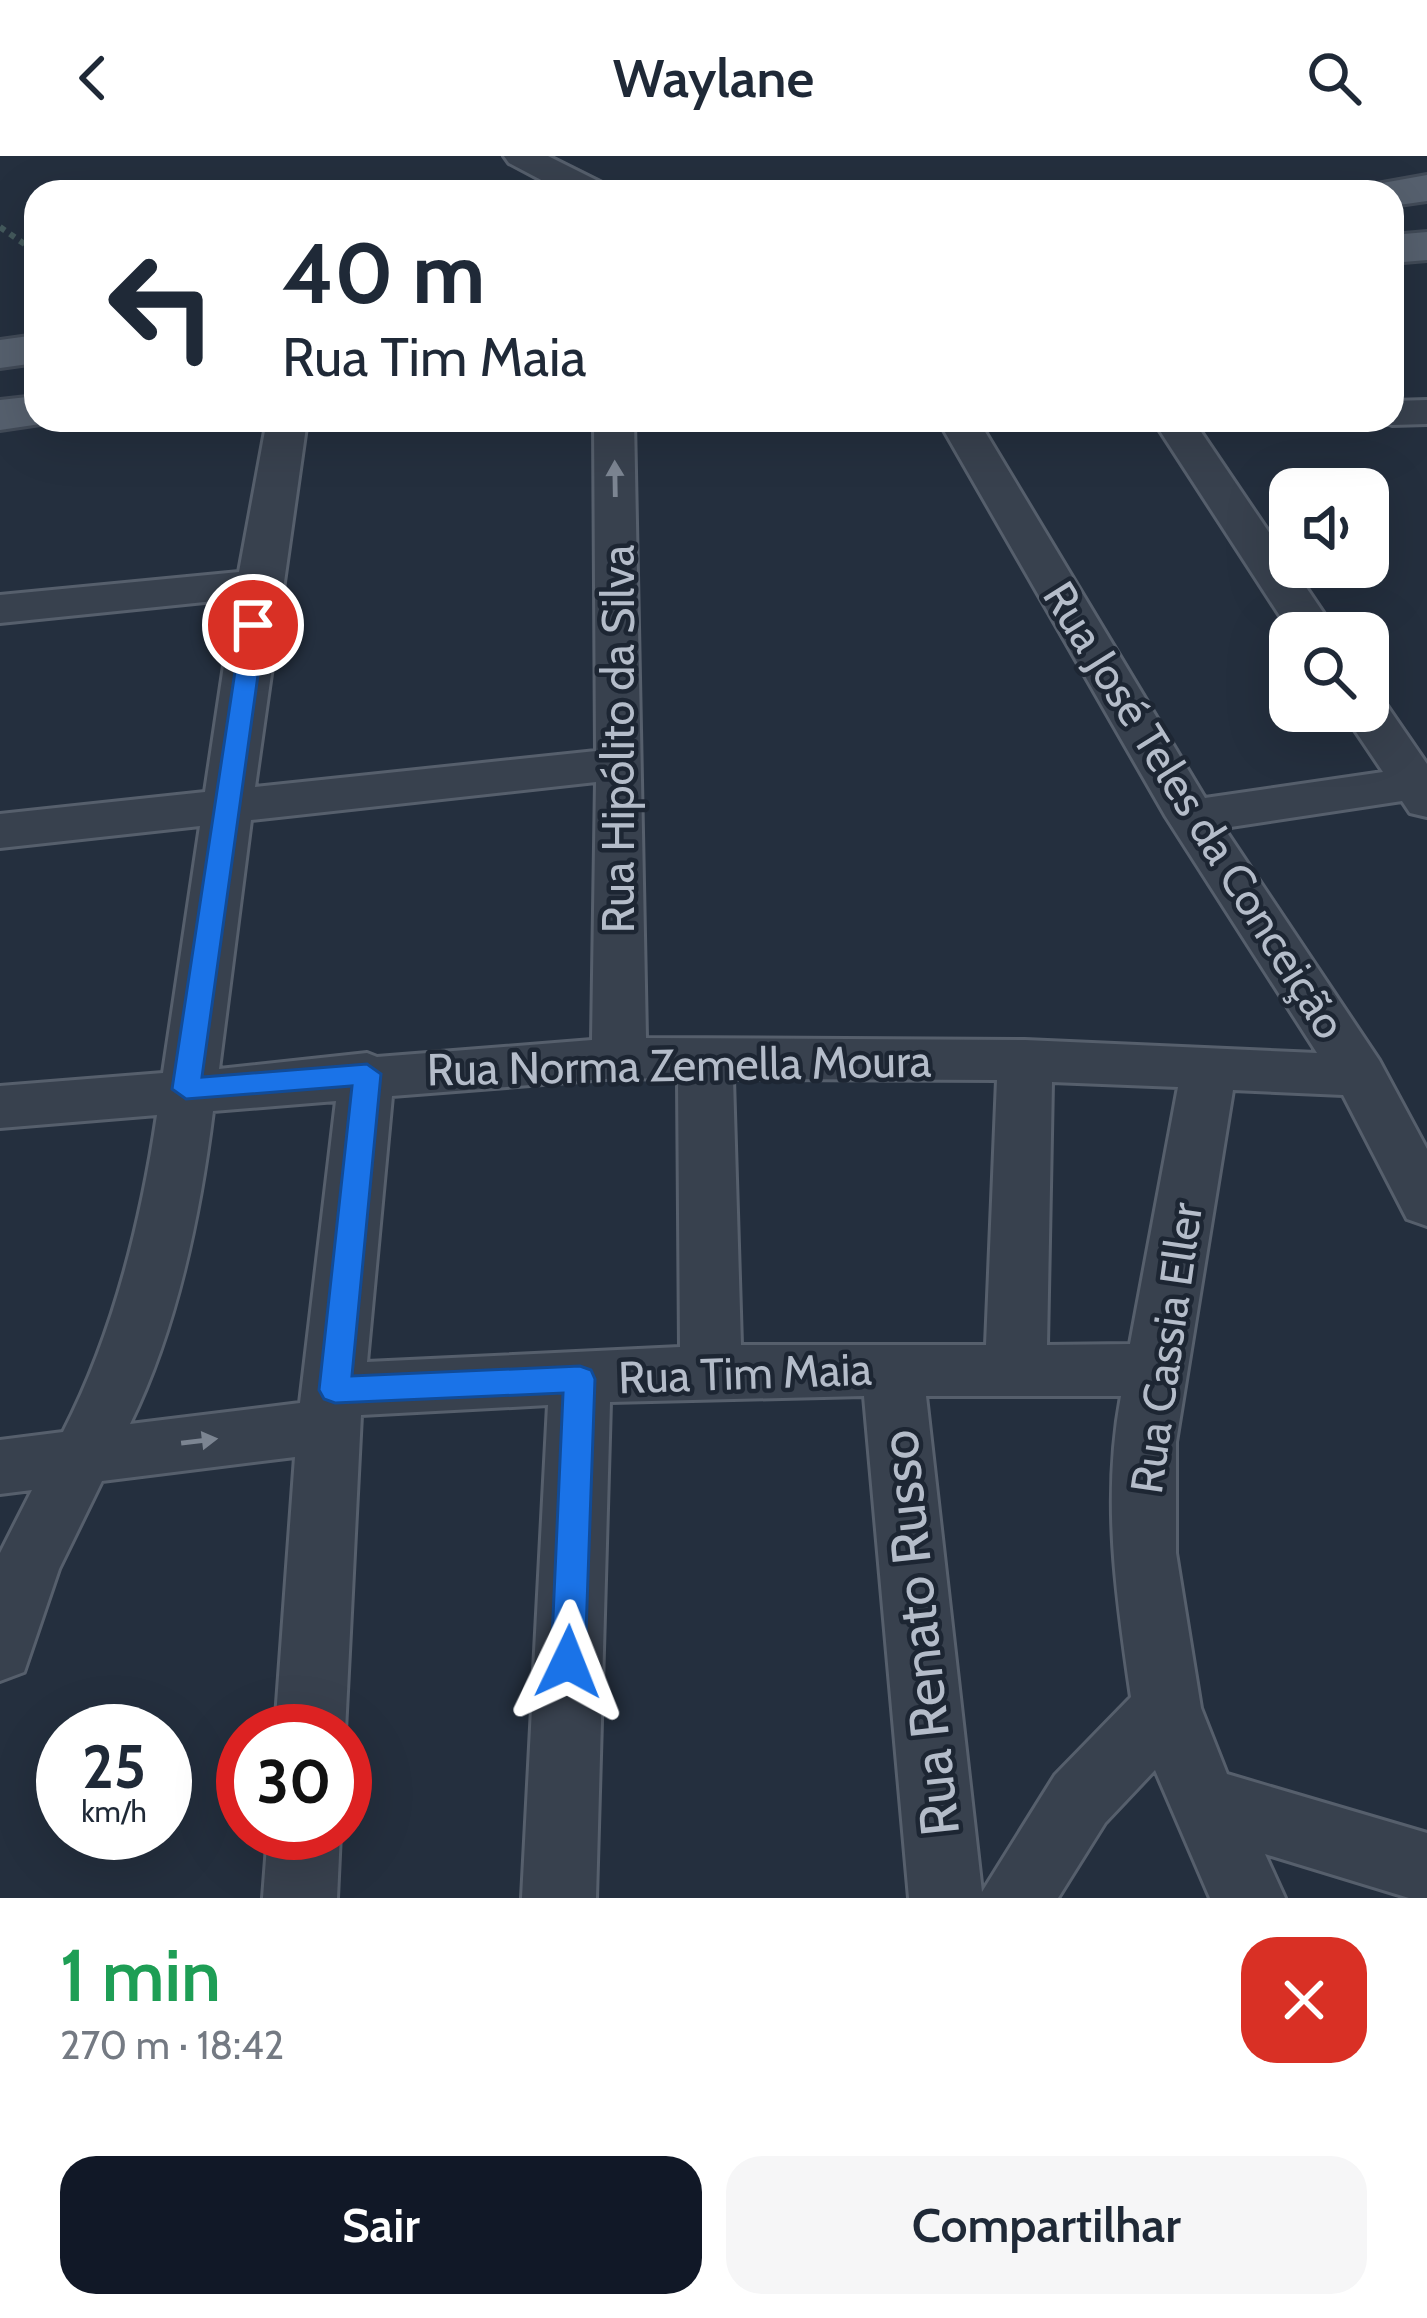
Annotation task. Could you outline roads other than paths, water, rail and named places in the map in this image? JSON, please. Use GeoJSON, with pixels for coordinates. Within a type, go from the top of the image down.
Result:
{"type":"FeatureCollection","features":[{"type":"Feature","properties":{"kind":"street"},"geometry":{"type":"LineString","coordinates":[[521,156],[568,180]]}},
{"type":"Feature","properties":{"kind":"street"},"geometry":{"type":"LineString","coordinates":[[0,1650],[27,1566],[133,1348],[179,1157],[259,583],[285,432]]}},
{"type":"Feature","properties":{"kind":"street","name":"Rua Hipólito da Silva"},"geometry":{"type":"LineString","coordinates":[[614,432],[619,1058]]}},
{"type":"Feature","properties":{"kind":"street","name":"Rua José Teles da Conceição"},"geometry":{"type":"LineString","coordinates":[[965,432],[1191,817],[1360,1075],[1427,1203]]}},
{"type":"Feature","properties":{"kind":"street"},"geometry":{"type":"LineString","coordinates":[[1181,432],[1300,612]]}},
{"type":"Feature","properties":{"kind":"street"},"geometry":{"type":"LineString","coordinates":[[0,609],[259,583]]}},
{"type":"Feature","properties":{"kind":"street"},"geometry":{"type":"LineString","coordinates":[[1191,817],[1420,792],[1380,732]]}},
{"type":"Feature","properties":{"kind":"street"},"geometry":{"type":"LineString","coordinates":[[0,831],[620,764]]}},
{"type":"Feature","properties":{"kind":"street"},"geometry":{"type":"LineString","coordinates":[[705,1057],[711,1371]]}},
{"type":"Feature","properties":{"kind":"street","name":"Rua Norma Zemella Moura"},"geometry":{"type":"LineString","coordinates":[[0,1107],[367,1074],[619,1058],[1025,1060],[1360,1075]]}},
{"type":"Feature","properties":{"kind":"street"},"geometry":{"type":"LineString","coordinates":[[1016,1367],[1025,1060]]}},
{"type":"Feature","properties":{"kind":"street","name":"Rua Cassia Eller"},"geometry":{"type":"LineString","coordinates":[[1209,1068],[1144,1442],[1143,1552],[1166,1708],[1202,1801],[1248,1898]]}},
{"type":"Feature","properties":{"kind":"street"},"geometry":{"type":"LineString","coordinates":[[312,1704],[332,1408],[367,1074]]}},
{"type":"Feature","properties":{"kind":"street","name":"Rua Tim Maia"},"geometry":{"type":"LineString","coordinates":[[0,1467],[332,1408],[580,1379],[892,1368],[1154,1370]]}},
{"type":"Feature","properties":{"kind":"street","name":"Rua Renato Russo"},"geometry":{"type":"LineString","coordinates":[[892,1368],[946,1898]]}},
{"type":"Feature","properties":{"kind":"street"},"geometry":{"type":"LineString","coordinates":[[559,1898],[580,1379]]}},
{"type":"Feature","properties":{"kind":"street"},"geometry":{"type":"LineString","coordinates":[[1016,1898],[1080,1799],[1166,1708]]}},
{"type":"Feature","properties":{"kind":"street"},"geometry":{"type":"LineString","coordinates":[[1202,1801],[1427,1868]]}},
{"type":"Feature","properties":{"kind":"street"},"geometry":{"type":"LineString","coordinates":[[300,1898],[302,1860]]}}]}
